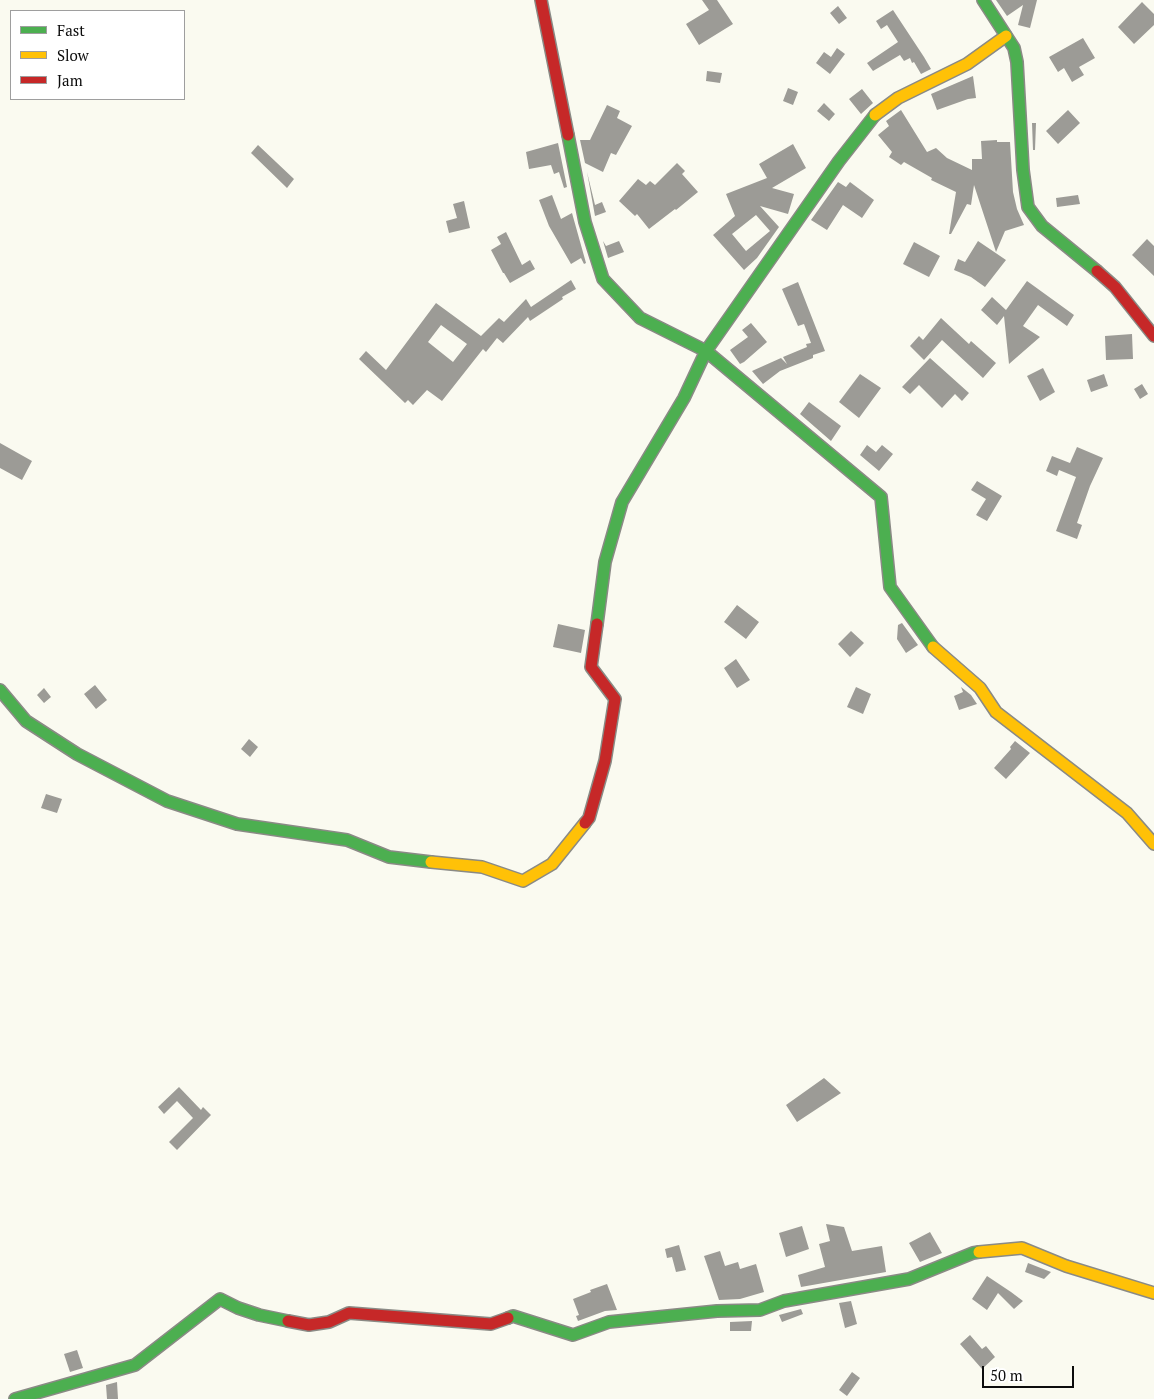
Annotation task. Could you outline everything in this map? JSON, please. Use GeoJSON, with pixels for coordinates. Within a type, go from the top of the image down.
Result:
{"type":"FeatureCollection","features":[{"type":"Feature","properties":{"kind":"street"},"geometry":{"type":"LineString","coordinates":[[541,0],[582,205],[603,279],[640,318],[706,350],[881,498],[890,587],[932,646],[980,688],[996,712],[1127,813],[1154,844]]}},
{"type":"Feature","properties":{"kind":"street"},"geometry":{"type":"LineString","coordinates":[[983,0],[1014,48],[1017,62],[1023,170],[1028,207],[1042,226],[1078,254],[1115,287],[1154,336]]}},
{"type":"Feature","properties":{"kind":"street"},"geometry":{"type":"LineString","coordinates":[[0,690],[26,722],[77,754],[167,801],[237,824],[347,840],[389,857],[482,867],[523,881],[552,864],[589,818],[605,761],[615,699],[591,667],[605,562],[622,502],[684,398],[706,350],[839,161],[873,118],[898,98],[967,64],[1006,36]]}},
{"type":"Feature","properties":{"kind":"street"},"geometry":{"type":"LineString","coordinates":[[15,1399],[135,1366],[220,1299],[259,1315],[309,1325],[329,1322],[349,1314],[490,1324],[512,1316],[573,1335],[609,1322],[716,1311],[760,1310],[784,1301],[909,1280],[973,1253],[1022,1248],[1066,1266],[1154,1293]]}},
{"type":"Feature","properties":{"kind":"building"},"geometry":{"type":"Polygon","coordinates":[[[702,0],[717,0],[733,24],[699,45],[686,24],[709,10],[702,0]]]}},
{"type":"Feature","properties":{"kind":"building"},"geometry":{"type":"Polygon","coordinates":[[[996,0],[1037,0],[1030,28],[1018,25],[1023,5],[1007,16],[996,0]]]}},
{"type":"Feature","properties":{"kind":"building"},"geometry":{"type":"Polygon","coordinates":[[[1142,2],[1154,14],[1154,25],[1134,44],[1118,27],[1142,2]]]}},
{"type":"Feature","properties":{"kind":"building"},"geometry":{"type":"Polygon","coordinates":[[[838,6],[847,18],[839,24],[830,13],[838,6]]]}},
{"type":"Feature","properties":{"kind":"building"},"geometry":{"type":"Polygon","coordinates":[[[893,10],[931,69],[921,74],[910,58],[904,61],[900,55],[873,71],[867,63],[898,42],[887,25],[881,29],[876,21],[893,10]]]}},
{"type":"Feature","properties":{"kind":"building"},"geometry":{"type":"Polygon","coordinates":[[[1083,38],[1095,58],[1079,67],[1084,75],[1072,82],[1064,68],[1058,72],[1049,57],[1083,38]]]}},
{"type":"Feature","properties":{"kind":"building"},"geometry":{"type":"Polygon","coordinates":[[[837,48],[845,54],[830,74],[816,63],[824,52],[831,57],[837,48]]]}},
{"type":"Feature","properties":{"kind":"building"},"geometry":{"type":"Polygon","coordinates":[[[707,71],[722,73],[720,83],[706,81],[707,71]]]}},
{"type":"Feature","properties":{"kind":"building"},"geometry":{"type":"Polygon","coordinates":[[[973,76],[976,98],[937,110],[931,94],[973,76]]]}},
{"type":"Feature","properties":{"kind":"building"},"geometry":{"type":"Polygon","coordinates":[[[788,88],[798,92],[793,105],[783,101],[788,88]]]}},
{"type":"Feature","properties":{"kind":"building"},"geometry":{"type":"Polygon","coordinates":[[[862,89],[873,103],[861,114],[849,99],[862,89]]]}},
{"type":"Feature","properties":{"kind":"building"},"geometry":{"type":"Polygon","coordinates":[[[824,103],[835,114],[829,121],[817,111],[824,103]]]}},
{"type":"Feature","properties":{"kind":"building"},"geometry":{"type":"Polygon","coordinates":[[[607,105],[620,111],[617,118],[632,126],[616,155],[611,153],[603,172],[585,163],[580,140],[590,140],[607,105]]]}},
{"type":"Feature","properties":{"kind":"building"},"geometry":{"type":"Polygon","coordinates":[[[901,110],[927,152],[936,148],[947,158],[972,170],[972,159],[982,159],[981,141],[997,140],[997,142],[1010,142],[1013,192],[1017,209],[1024,225],[1005,231],[996,252],[974,185],[971,205],[967,204],[951,234],[949,234],[956,192],[931,180],[932,178],[904,162],[901,165],[889,157],[892,152],[878,135],[889,126],[886,121],[901,110]]]}},
{"type":"Feature","properties":{"kind":"building"},"geometry":{"type":"Polygon","coordinates":[[[1068,110],[1080,123],[1058,144],[1046,131],[1068,110]]]}},
{"type":"Feature","properties":{"kind":"building"},"geometry":{"type":"Polygon","coordinates":[[[1032,123],[1036,123],[1035,150],[1033,150],[1032,123]]]}},
{"type":"Feature","properties":{"kind":"building"},"geometry":{"type":"Polygon","coordinates":[[[558,143],[567,187],[564,188],[559,172],[554,174],[551,165],[529,169],[526,152],[558,143]]]}},
{"type":"Feature","properties":{"kind":"building"},"geometry":{"type":"Polygon","coordinates":[[[793,144],[806,168],[772,188],[794,194],[788,214],[760,206],[779,227],[757,258],[744,270],[713,235],[735,216],[726,194],[767,178],[759,164],[793,144]],[[756,215],[732,234],[746,251],[770,231],[756,215]]]}},
{"type":"Feature","properties":{"kind":"building"},"geometry":{"type":"Polygon","coordinates":[[[258,145],[294,179],[287,188],[251,153],[258,145]]]}},
{"type":"Feature","properties":{"kind":"building"},"geometry":{"type":"Polygon","coordinates":[[[677,163],[685,171],[682,174],[698,192],[649,229],[637,214],[635,216],[619,201],[638,179],[646,185],[650,181],[655,185],[677,163]]]}},
{"type":"Feature","properties":{"kind":"building"},"geometry":{"type":"Polygon","coordinates":[[[587,172],[595,205],[602,202],[606,212],[595,216],[587,172]]]}},
{"type":"Feature","properties":{"kind":"building"},"geometry":{"type":"Polygon","coordinates":[[[838,182],[846,187],[850,182],[874,200],[862,218],[843,205],[827,230],[811,220],[838,182]]]}},
{"type":"Feature","properties":{"kind":"building"},"geometry":{"type":"Polygon","coordinates":[[[552,195],[561,219],[572,213],[586,263],[584,264],[581,258],[571,264],[549,226],[539,200],[552,195]]]}},
{"type":"Feature","properties":{"kind":"building"},"geometry":{"type":"Polygon","coordinates":[[[1078,195],[1080,204],[1057,207],[1056,198],[1078,195]]]}},
{"type":"Feature","properties":{"kind":"building"},"geometry":{"type":"Polygon","coordinates":[[[464,201],[470,228],[449,233],[446,221],[457,218],[453,204],[464,201]]]}},
{"type":"Feature","properties":{"kind":"building"},"geometry":{"type":"Polygon","coordinates":[[[506,232],[522,265],[530,260],[535,269],[510,283],[491,250],[501,244],[497,237],[506,232]]]}},
{"type":"Feature","properties":{"kind":"building"},"geometry":{"type":"Polygon","coordinates":[[[1147,239],[1154,246],[1154,276],[1132,255],[1147,239]]]}},
{"type":"Feature","properties":{"kind":"building"},"geometry":{"type":"Polygon","coordinates":[[[603,241],[606,246],[619,241],[624,252],[608,258],[603,241]]]}},
{"type":"Feature","properties":{"kind":"building"},"geometry":{"type":"Polygon","coordinates":[[[978,241],[1006,260],[985,287],[971,277],[954,270],[958,259],[965,262],[978,241]]]}},
{"type":"Feature","properties":{"kind":"building"},"geometry":{"type":"Polygon","coordinates":[[[914,242],[940,256],[929,277],[903,264],[914,242]]]}},
{"type":"Feature","properties":{"kind":"building"},"geometry":{"type":"Polygon","coordinates":[[[571,280],[576,289],[530,321],[528,317],[503,343],[497,338],[486,352],[483,349],[442,401],[427,390],[413,405],[408,400],[405,403],[359,359],[366,351],[386,370],[436,303],[481,336],[499,318],[504,322],[526,299],[531,307],[571,280]],[[441,325],[428,342],[453,362],[467,344],[441,325]]]}},
{"type":"Feature","properties":{"kind":"building"},"geometry":{"type":"Polygon","coordinates":[[[1027,281],[1074,315],[1067,326],[1038,305],[1023,326],[1040,337],[1009,364],[1004,316],[997,325],[981,310],[992,297],[1006,310],[1027,281]]]}},
{"type":"Feature","properties":{"kind":"building"},"geometry":{"type":"Polygon","coordinates":[[[798,282],[825,351],[813,355],[813,358],[780,371],[763,384],[752,371],[781,358],[787,364],[783,357],[807,347],[806,344],[811,343],[804,324],[798,326],[782,289],[798,282]]]}},
{"type":"Feature","properties":{"kind":"building"},"geometry":{"type":"Polygon","coordinates":[[[941,318],[969,344],[971,341],[996,363],[983,378],[942,340],[924,360],[910,346],[919,336],[923,340],[941,318]]]}},
{"type":"Feature","properties":{"kind":"building"},"geometry":{"type":"Polygon","coordinates":[[[751,323],[767,342],[740,364],[730,350],[748,337],[742,330],[751,323]]]}},
{"type":"Feature","properties":{"kind":"building"},"geometry":{"type":"Polygon","coordinates":[[[1132,334],[1133,359],[1106,360],[1105,336],[1132,334]]]}},
{"type":"Feature","properties":{"kind":"building"},"geometry":{"type":"Polygon","coordinates":[[[930,358],[969,393],[962,401],[955,394],[942,408],[919,385],[910,394],[902,387],[930,358]]]}},
{"type":"Feature","properties":{"kind":"building"},"geometry":{"type":"Polygon","coordinates":[[[1043,368],[1055,392],[1040,401],[1027,376],[1043,368]]]}},
{"type":"Feature","properties":{"kind":"building"},"geometry":{"type":"Polygon","coordinates":[[[860,374],[881,388],[859,418],[839,402],[860,374]]]}},
{"type":"Feature","properties":{"kind":"building"},"geometry":{"type":"Polygon","coordinates":[[[1104,374],[1108,386],[1091,392],[1087,380],[1104,374]]]}},
{"type":"Feature","properties":{"kind":"building"},"geometry":{"type":"Polygon","coordinates":[[[1142,384],[1148,394],[1140,399],[1134,389],[1142,384]]]}},
{"type":"Feature","properties":{"kind":"building"},"geometry":{"type":"Polygon","coordinates":[[[809,402],[841,426],[831,441],[800,414],[809,402]]]}},
{"type":"Feature","properties":{"kind":"building"},"geometry":{"type":"Polygon","coordinates":[[[0,443],[32,461],[22,480],[0,468],[0,443]]]}},
{"type":"Feature","properties":{"kind":"building"},"geometry":{"type":"Polygon","coordinates":[[[867,445],[876,452],[882,445],[893,454],[879,471],[860,455],[867,445]]]}},
{"type":"Feature","properties":{"kind":"building"},"geometry":{"type":"Polygon","coordinates":[[[1077,447],[1103,458],[1090,486],[1077,523],[1082,525],[1077,539],[1056,531],[1076,477],[1059,470],[1057,476],[1046,471],[1052,456],[1070,463],[1077,447]]]}},
{"type":"Feature","properties":{"kind":"building"},"geometry":{"type":"Polygon","coordinates":[[[977,481],[1002,496],[987,521],[976,515],[986,499],[971,490],[977,481]]]}},
{"type":"Feature","properties":{"kind":"building"},"geometry":{"type":"Polygon","coordinates":[[[737,605],[759,622],[746,639],[724,622],[737,605]]]}},
{"type":"Feature","properties":{"kind":"building"},"geometry":{"type":"Polygon","coordinates":[[[902,623],[918,645],[906,653],[897,639],[898,625],[902,623]]]}},
{"type":"Feature","properties":{"kind":"building"},"geometry":{"type":"Polygon","coordinates":[[[558,624],[585,630],[581,653],[553,647],[558,624]]]}},
{"type":"Feature","properties":{"kind":"building"},"geometry":{"type":"Polygon","coordinates":[[[851,631],[864,643],[850,657],[838,644],[851,631]]]}},
{"type":"Feature","properties":{"kind":"building"},"geometry":{"type":"Polygon","coordinates":[[[736,659],[750,680],[737,688],[724,668],[736,659]]]}},
{"type":"Feature","properties":{"kind":"building"},"geometry":{"type":"Polygon","coordinates":[[[95,685],[107,700],[96,709],[84,694],[95,685]]]}},
{"type":"Feature","properties":{"kind":"building"},"geometry":{"type":"Polygon","coordinates":[[[856,687],[871,694],[863,714],[847,707],[856,687]]]}},
{"type":"Feature","properties":{"kind":"building"},"geometry":{"type":"Polygon","coordinates":[[[961,687],[971,695],[977,704],[959,710],[954,696],[963,692],[961,687]]]}},
{"type":"Feature","properties":{"kind":"building"},"geometry":{"type":"Polygon","coordinates":[[[44,688],[51,697],[44,703],[37,695],[44,688]]]}},
{"type":"Feature","properties":{"kind":"building"},"geometry":{"type":"Polygon","coordinates":[[[249,739],[258,747],[250,757],[241,749],[249,739]]]}},
{"type":"Feature","properties":{"kind":"building"},"geometry":{"type":"Polygon","coordinates":[[[1015,741],[1030,753],[1006,779],[994,768],[1011,749],[1010,747],[1015,741]]]}},
{"type":"Feature","properties":{"kind":"building"},"geometry":{"type":"Polygon","coordinates":[[[46,794],[62,799],[57,813],[41,808],[46,794]]]}},
{"type":"Feature","properties":{"kind":"building"},"geometry":{"type":"Polygon","coordinates":[[[824,1078],[841,1093],[797,1122],[786,1105],[824,1078]]]}},
{"type":"Feature","properties":{"kind":"building"},"geometry":{"type":"Polygon","coordinates":[[[179,1087],[201,1110],[203,1107],[211,1115],[177,1150],[169,1142],[193,1118],[177,1101],[164,1114],[158,1107],[179,1087]]]}},
{"type":"Feature","properties":{"kind":"building"},"geometry":{"type":"Polygon","coordinates":[[[826,1224],[844,1227],[852,1251],[882,1246],[886,1272],[801,1287],[798,1275],[825,1267],[819,1244],[830,1241],[826,1224]]]}},
{"type":"Feature","properties":{"kind":"building"},"geometry":{"type":"Polygon","coordinates":[[[802,1226],[809,1249],[786,1257],[779,1233],[802,1226]]]}},
{"type":"Feature","properties":{"kind":"building"},"geometry":{"type":"Polygon","coordinates":[[[930,1232],[942,1253],[920,1262],[909,1243],[930,1232]]]}},
{"type":"Feature","properties":{"kind":"building"},"geometry":{"type":"Polygon","coordinates":[[[679,1245],[686,1270],[676,1272],[672,1257],[667,1258],[665,1249],[679,1245]]]}},
{"type":"Feature","properties":{"kind":"building"},"geometry":{"type":"Polygon","coordinates":[[[720,1251],[725,1266],[738,1262],[740,1269],[756,1264],[764,1292],[740,1299],[719,1300],[704,1256],[720,1251]]]}},
{"type":"Feature","properties":{"kind":"building"},"geometry":{"type":"Polygon","coordinates":[[[1028,1263],[1051,1272],[1044,1279],[1025,1272],[1028,1263]]]}},
{"type":"Feature","properties":{"kind":"building"},"geometry":{"type":"Polygon","coordinates":[[[987,1276],[1023,1301],[1014,1309],[998,1293],[987,1310],[972,1299],[987,1276]]]}},
{"type":"Feature","properties":{"kind":"building"},"geometry":{"type":"Polygon","coordinates":[[[607,1284],[617,1310],[605,1311],[578,1321],[576,1316],[579,1315],[573,1299],[607,1284]]]}},
{"type":"Feature","properties":{"kind":"building"},"geometry":{"type":"Polygon","coordinates":[[[851,1301],[857,1324],[845,1328],[839,1303],[851,1301]]]}},
{"type":"Feature","properties":{"kind":"building"},"geometry":{"type":"Polygon","coordinates":[[[801,1309],[803,1314],[782,1322],[779,1315],[801,1309]]]}},
{"type":"Feature","properties":{"kind":"building"},"geometry":{"type":"Polygon","coordinates":[[[752,1321],[751,1331],[730,1331],[730,1322],[752,1321]]]}},
{"type":"Feature","properties":{"kind":"building"},"geometry":{"type":"Polygon","coordinates":[[[970,1335],[982,1349],[986,1346],[995,1357],[982,1369],[960,1344],[970,1335]]]}},
{"type":"Feature","properties":{"kind":"building"},"geometry":{"type":"Polygon","coordinates":[[[77,1350],[83,1368],[70,1372],[64,1354],[77,1350]]]}},
{"type":"Feature","properties":{"kind":"building"},"geometry":{"type":"Polygon","coordinates":[[[852,1372],[860,1378],[847,1396],[839,1390],[852,1372]]]}},
{"type":"Feature","properties":{"kind":"building"},"geometry":{"type":"Polygon","coordinates":[[[117,1382],[118,1399],[107,1399],[106,1385],[117,1382]]]}},
{"type":"Feature","properties":{"kind":"traffic: fast"},"geometry":{"type":"LineString","coordinates":[[983,0],[1014,48],[1017,62],[1023,170],[1028,207],[1042,226],[1097,271]]}},
{"type":"Feature","properties":{"kind":"traffic: fast"},"geometry":{"type":"LineString","coordinates":[[597,624],[605,562],[622,502],[684,398],[706,351],[839,161],[875,115]]}},
{"type":"Feature","properties":{"kind":"traffic: fast"},"geometry":{"type":"LineString","coordinates":[[568,135],[585,222],[603,279],[640,318],[706,351],[881,497],[890,587],[933,647]]}},
{"type":"Feature","properties":{"kind":"traffic: fast"},"geometry":{"type":"LineString","coordinates":[[0,690],[26,721],[77,754],[167,801],[237,824],[347,840],[389,857],[431,862]]}},
{"type":"Feature","properties":{"kind":"traffic: fast"},"geometry":{"type":"LineString","coordinates":[[508,1318],[513,1316],[573,1335],[609,1322],[717,1311],[760,1310],[784,1301],[909,1279],[979,1252]]}},
{"type":"Feature","properties":{"kind":"traffic: fast"},"geometry":{"type":"LineString","coordinates":[[15,1399],[135,1365],[220,1299],[259,1315],[288,1321]]}},
{"type":"Feature","properties":{"kind":"traffic: slow"},"geometry":{"type":"LineString","coordinates":[[875,115],[898,98],[967,64],[1006,36]]}},
{"type":"Feature","properties":{"kind":"traffic: slow"},"geometry":{"type":"LineString","coordinates":[[933,647],[980,688],[996,712],[1127,813],[1154,844]]}},
{"type":"Feature","properties":{"kind":"traffic: slow"},"geometry":{"type":"LineString","coordinates":[[431,862],[482,867],[523,881],[552,864],[585,823]]}},
{"type":"Feature","properties":{"kind":"traffic: slow"},"geometry":{"type":"LineString","coordinates":[[979,1252],[1022,1248],[1066,1266],[1154,1293]]}},
{"type":"Feature","properties":{"kind":"traffic: jam"},"geometry":{"type":"LineString","coordinates":[[541,0],[568,135]]}},
{"type":"Feature","properties":{"kind":"traffic: jam"},"geometry":{"type":"LineString","coordinates":[[1097,271],[1115,287],[1154,336]]}},
{"type":"Feature","properties":{"kind":"traffic: jam"},"geometry":{"type":"LineString","coordinates":[[585,823],[589,818],[605,761],[615,699],[591,667],[597,624]]}},
{"type":"Feature","properties":{"kind":"traffic: jam"},"geometry":{"type":"LineString","coordinates":[[288,1321],[309,1325],[329,1322],[349,1313],[491,1324],[508,1318]]}}]}
